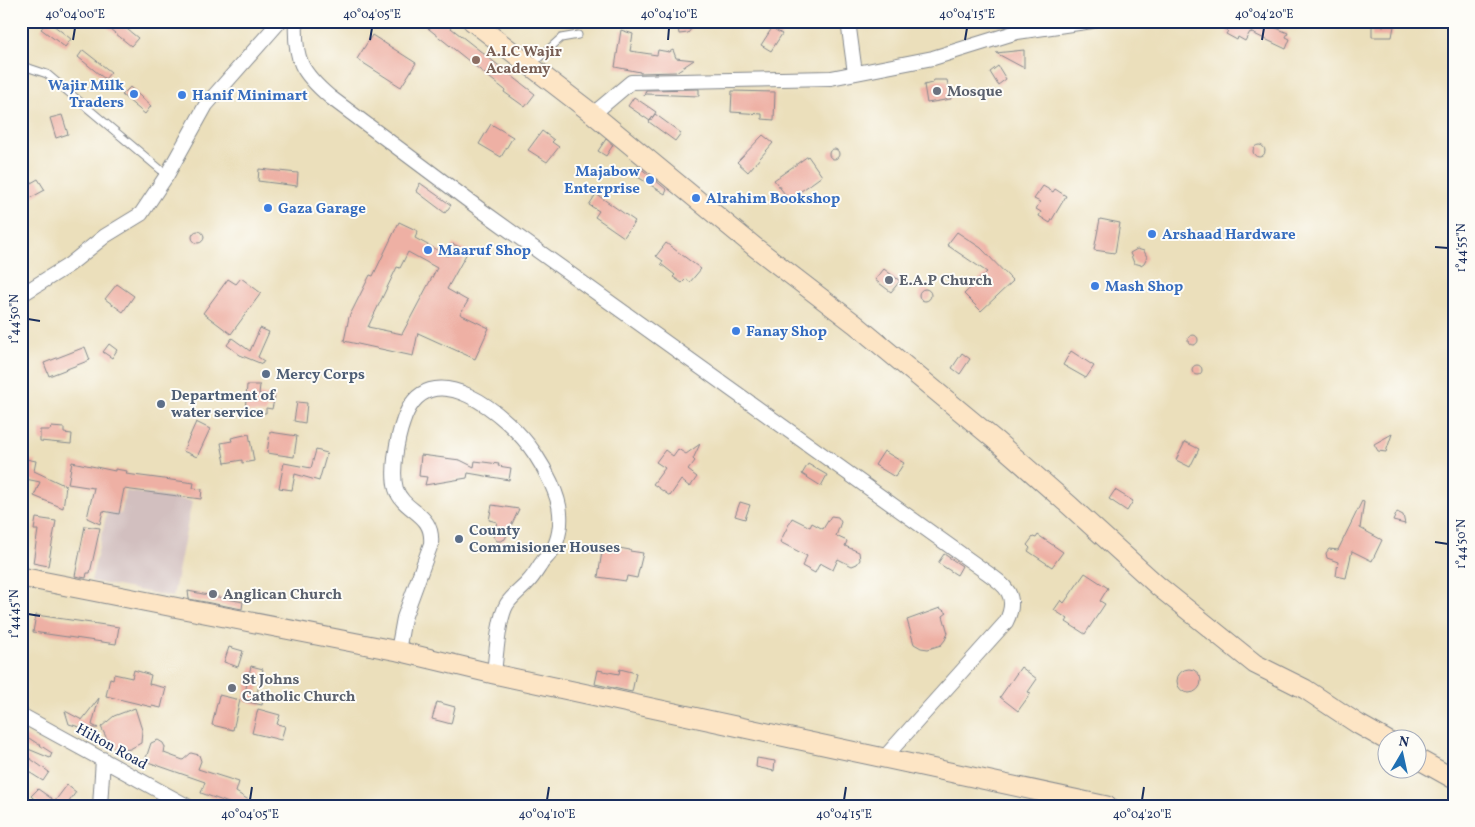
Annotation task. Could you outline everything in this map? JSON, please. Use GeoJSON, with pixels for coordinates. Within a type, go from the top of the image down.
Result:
{"type":"FeatureCollection","features":[{"type":"Feature","properties":{"kind":"street"},"geometry":{"type":"LineString","coordinates":[[21,294],[69,266],[105,236],[141,214],[167,175],[206,105],[280,21]]}},
{"type":"Feature","properties":{"kind":"street"},"geometry":{"type":"LineString","coordinates":[[296,21],[295,46],[301,65],[313,82],[330,97],[481,210],[979,567],[1005,588],[1011,597],[1012,604],[1011,612],[1006,622],[884,758]]}},
{"type":"Feature","properties":{"kind":"street"},"geometry":{"type":"LineString","coordinates":[[472,21],[593,114],[756,248],[856,324],[1010,453],[1158,586],[1254,664],[1305,689],[1378,735]]}},
{"type":"Feature","properties":{"kind":"street"},"geometry":{"type":"LineString","coordinates":[[848,21],[855,73]]}},
{"type":"Feature","properties":{"kind":"street"},"geometry":{"type":"LineString","coordinates":[[593,114],[631,82],[831,78],[933,58],[1018,26],[1092,21]]}},
{"type":"Feature","properties":{"kind":"street"},"geometry":{"type":"LineString","coordinates":[[398,651],[404,618],[430,544],[431,536],[428,524],[402,500],[396,489],[394,476],[399,437],[403,421],[413,401],[428,391],[444,388],[462,393],[492,409],[519,434],[535,454],[557,496],[560,513],[558,537],[553,550],[529,581],[507,604],[500,626],[494,674]]}},
{"type":"Feature","properties":{"kind":"street"},"geometry":{"type":"LineString","coordinates":[[21,577],[398,651],[494,674],[1106,806]]}},
{"type":"Feature","properties":{"kind":"street","name":"Hilton Road"},"geometry":{"type":"LineString","coordinates":[[21,715],[187,806]]}},
{"type":"Feature","properties":{"kind":"street"},"geometry":{"type":"LineString","coordinates":[[100,806],[102,759]]}},
{"type":"Feature","properties":{"kind":"street"},"geometry":{"type":"LineString","coordinates":[[1428,765],[1454,779]]}},
{"type":"Feature","properties":{"kind":"lane"},"geometry":{"type":"LineString","coordinates":[[530,66],[561,38],[578,35]]}},
{"type":"Feature","properties":{"kind":"lane"},"geometry":{"type":"LineString","coordinates":[[21,68],[29,68],[47,74],[167,175]]}},
{"type":"Feature","properties":{"kind":"shaded area"},"geometry":{"type":"Polygon","coordinates":[[[126,491],[192,501],[173,597],[91,581],[107,512],[121,514],[126,491]]]}},
{"type":"Feature","properties":{"kind":"building"},"geometry":{"type":"Polygon","coordinates":[[[48,21],[71,39],[65,47],[41,29],[48,21]]]}},
{"type":"Feature","properties":{"kind":"building"},"geometry":{"type":"Polygon","coordinates":[[[100,21],[117,21],[138,38],[131,46],[100,21]]]}},
{"type":"Feature","properties":{"kind":"building"},"geometry":{"type":"Polygon","coordinates":[[[419,21],[442,21],[535,94],[525,107],[504,92],[505,90],[419,21]]]}},
{"type":"Feature","properties":{"kind":"building"},"geometry":{"type":"Polygon","coordinates":[[[677,21],[697,21],[688,33],[679,34],[677,21]]]}},
{"type":"Feature","properties":{"kind":"building"},"geometry":{"type":"Polygon","coordinates":[[[1209,21],[1254,21],[1265,27],[1267,24],[1288,33],[1286,37],[1290,39],[1286,49],[1250,32],[1245,41],[1238,37],[1237,40],[1226,34],[1228,31],[1209,21]]]}},
{"type":"Feature","properties":{"kind":"building"},"geometry":{"type":"Polygon","coordinates":[[[1372,26],[1394,26],[1392,37],[1372,37],[1372,26]]]}},
{"type":"Feature","properties":{"kind":"building"},"geometry":{"type":"Polygon","coordinates":[[[772,28],[782,34],[771,51],[761,45],[772,28]]]}},
{"type":"Feature","properties":{"kind":"building"},"geometry":{"type":"Polygon","coordinates":[[[621,30],[633,34],[630,51],[657,55],[658,50],[669,52],[673,50],[676,58],[694,60],[676,72],[640,73],[615,67],[621,30]]]}},
{"type":"Feature","properties":{"kind":"building"},"geometry":{"type":"Polygon","coordinates":[[[372,35],[416,63],[401,87],[357,59],[372,35]]]}},
{"type":"Feature","properties":{"kind":"building"},"geometry":{"type":"Polygon","coordinates":[[[83,50],[111,72],[105,79],[78,57],[83,50]]]}},
{"type":"Feature","properties":{"kind":"building"},"geometry":{"type":"Polygon","coordinates":[[[1024,50],[1024,68],[996,53],[1024,50]]]}},
{"type":"Feature","properties":{"kind":"building"},"geometry":{"type":"Polygon","coordinates":[[[998,66],[1006,79],[998,85],[990,72],[998,66]]]}},
{"type":"Feature","properties":{"kind":"building"},"geometry":{"type":"Polygon","coordinates":[[[934,80],[947,80],[951,99],[927,103],[924,85],[932,83],[934,80]]]}},
{"type":"Feature","properties":{"kind":"building"},"geometry":{"type":"Polygon","coordinates":[[[130,87],[151,106],[145,114],[122,95],[130,87]]]}},
{"type":"Feature","properties":{"kind":"building"},"geometry":{"type":"Polygon","coordinates":[[[699,89],[699,96],[646,94],[644,96],[646,90],[699,89]]]}},
{"type":"Feature","properties":{"kind":"building"},"geometry":{"type":"Polygon","coordinates":[[[732,91],[775,92],[774,120],[762,119],[762,114],[731,112],[732,91]]]}},
{"type":"Feature","properties":{"kind":"building"},"geometry":{"type":"Polygon","coordinates":[[[634,97],[656,112],[650,121],[628,106],[634,97]]]}},
{"type":"Feature","properties":{"kind":"building"},"geometry":{"type":"Polygon","coordinates":[[[655,114],[681,133],[675,141],[649,122],[655,114]]]}},
{"type":"Feature","properties":{"kind":"building"},"geometry":{"type":"Polygon","coordinates":[[[62,115],[68,134],[56,138],[50,118],[62,115]]]}},
{"type":"Feature","properties":{"kind":"building"},"geometry":{"type":"Polygon","coordinates":[[[491,124],[513,137],[501,157],[479,144],[491,124]]]}},
{"type":"Feature","properties":{"kind":"building"},"geometry":{"type":"Polygon","coordinates":[[[542,131],[554,140],[552,142],[559,147],[547,162],[528,150],[542,131]]]}},
{"type":"Feature","properties":{"kind":"building"},"geometry":{"type":"Polygon","coordinates":[[[763,135],[773,143],[748,172],[737,162],[763,135]]]}},
{"type":"Feature","properties":{"kind":"building"},"geometry":{"type":"Polygon","coordinates":[[[606,139],[613,145],[606,156],[598,151],[606,139]]]}},
{"type":"Feature","properties":{"kind":"building"},"geometry":{"type":"Polygon","coordinates":[[[1259,145],[1265,151],[1259,157],[1253,151],[1259,145]]]}},
{"type":"Feature","properties":{"kind":"building"},"geometry":{"type":"Polygon","coordinates":[[[832,149],[836,149],[839,154],[838,158],[832,159],[829,156],[829,152],[832,149]]]}},
{"type":"Feature","properties":{"kind":"building"},"geometry":{"type":"Polygon","coordinates":[[[808,156],[822,176],[797,194],[799,196],[791,202],[774,180],[808,156]]]}},
{"type":"Feature","properties":{"kind":"building"},"geometry":{"type":"Polygon","coordinates":[[[638,166],[667,190],[665,194],[633,174],[638,166]]]}},
{"type":"Feature","properties":{"kind":"building"},"geometry":{"type":"Polygon","coordinates":[[[259,169],[298,173],[297,186],[258,181],[259,169]]]}},
{"type":"Feature","properties":{"kind":"building"},"geometry":{"type":"Polygon","coordinates":[[[28,178],[31,183],[38,179],[45,190],[21,203],[21,182],[28,178]]]}},
{"type":"Feature","properties":{"kind":"building"},"geometry":{"type":"Polygon","coordinates":[[[420,183],[451,205],[445,213],[416,191],[420,183]]]}},
{"type":"Feature","properties":{"kind":"building"},"geometry":{"type":"Polygon","coordinates":[[[1043,186],[1053,192],[1055,189],[1066,196],[1050,223],[1039,216],[1041,212],[1036,209],[1040,202],[1034,199],[1043,186]]]}},
{"type":"Feature","properties":{"kind":"building"},"geometry":{"type":"Polygon","coordinates":[[[596,194],[635,221],[624,237],[595,217],[599,211],[589,205],[596,194]]]}},
{"type":"Feature","properties":{"kind":"building"},"geometry":{"type":"Polygon","coordinates":[[[1100,219],[1120,223],[1115,253],[1094,250],[1100,219]]]}},
{"type":"Feature","properties":{"kind":"building"},"geometry":{"type":"Polygon","coordinates":[[[399,222],[418,231],[415,238],[448,256],[453,244],[468,251],[447,289],[468,301],[460,314],[489,328],[475,359],[418,333],[413,356],[344,341],[349,317],[370,275],[373,276],[399,222]],[[408,252],[400,268],[397,267],[368,327],[402,334],[437,268],[408,252]]]}},
{"type":"Feature","properties":{"kind":"building"},"geometry":{"type":"Polygon","coordinates":[[[196,231],[200,231],[204,237],[200,243],[196,243],[192,239],[192,235],[196,231]]]}},
{"type":"Feature","properties":{"kind":"building"},"geometry":{"type":"Polygon","coordinates":[[[957,232],[981,248],[1013,281],[981,311],[964,294],[987,272],[947,245],[957,232]]]}},
{"type":"Feature","properties":{"kind":"building"},"geometry":{"type":"Polygon","coordinates":[[[666,243],[701,269],[690,282],[686,279],[682,283],[673,277],[675,275],[661,264],[663,261],[656,256],[666,243]]]}},
{"type":"Feature","properties":{"kind":"building"},"geometry":{"type":"Polygon","coordinates":[[[1137,249],[1144,251],[1147,257],[1141,265],[1134,263],[1130,253],[1137,249]]]}},
{"type":"Feature","properties":{"kind":"building"},"geometry":{"type":"Polygon","coordinates":[[[884,269],[900,281],[891,292],[875,280],[884,269]]]}},
{"type":"Feature","properties":{"kind":"building"},"geometry":{"type":"Polygon","coordinates":[[[241,278],[261,293],[231,334],[203,313],[228,279],[236,284],[241,278]]]}},
{"type":"Feature","properties":{"kind":"building"},"geometry":{"type":"Polygon","coordinates":[[[117,284],[134,296],[123,312],[105,299],[117,284]]]}},
{"type":"Feature","properties":{"kind":"building"},"geometry":{"type":"Polygon","coordinates":[[[923,289],[927,289],[931,295],[927,301],[923,301],[919,297],[919,293],[923,289]]]}},
{"type":"Feature","properties":{"kind":"building"},"geometry":{"type":"Polygon","coordinates":[[[260,328],[269,332],[258,357],[264,361],[262,364],[240,355],[227,345],[232,338],[250,351],[260,328]]]}},
{"type":"Feature","properties":{"kind":"building"},"geometry":{"type":"Polygon","coordinates":[[[1191,335],[1195,335],[1198,340],[1197,344],[1191,345],[1188,342],[1188,338],[1191,335]]]}},
{"type":"Feature","properties":{"kind":"building"},"geometry":{"type":"Polygon","coordinates":[[[109,344],[117,350],[112,358],[103,352],[109,344]]]}},
{"type":"Feature","properties":{"kind":"building"},"geometry":{"type":"Polygon","coordinates":[[[85,347],[90,360],[49,376],[44,363],[85,347]]]}},
{"type":"Feature","properties":{"kind":"building"},"geometry":{"type":"Polygon","coordinates":[[[1071,351],[1094,366],[1086,378],[1063,365],[1071,351]]]}},
{"type":"Feature","properties":{"kind":"building"},"geometry":{"type":"Polygon","coordinates":[[[962,353],[970,359],[960,374],[952,368],[962,353]]]}},
{"type":"Feature","properties":{"kind":"building"},"geometry":{"type":"Polygon","coordinates":[[[1195,365],[1199,365],[1202,370],[1201,374],[1195,375],[1192,372],[1192,368],[1195,365]]]}},
{"type":"Feature","properties":{"kind":"building"},"geometry":{"type":"Polygon","coordinates":[[[247,385],[260,385],[259,394],[275,396],[272,409],[266,408],[266,413],[245,412],[247,385]]]}},
{"type":"Feature","properties":{"kind":"building"},"geometry":{"type":"Polygon","coordinates":[[[297,402],[307,403],[305,423],[294,421],[297,402]]]}},
{"type":"Feature","properties":{"kind":"building"},"geometry":{"type":"Polygon","coordinates":[[[196,422],[210,429],[197,457],[183,451],[196,422]]]}},
{"type":"Feature","properties":{"kind":"building"},"geometry":{"type":"Polygon","coordinates":[[[51,427],[64,428],[64,433],[72,434],[71,444],[40,441],[40,430],[50,430],[51,427]]]}},
{"type":"Feature","properties":{"kind":"building"},"geometry":{"type":"Polygon","coordinates":[[[270,432],[297,436],[294,457],[267,453],[270,432]]]}},
{"type":"Feature","properties":{"kind":"building"},"geometry":{"type":"Polygon","coordinates":[[[249,434],[254,461],[242,463],[242,460],[225,463],[221,443],[232,441],[231,438],[249,434]]]}},
{"type":"Feature","properties":{"kind":"building"},"geometry":{"type":"Polygon","coordinates":[[[1392,434],[1386,452],[1378,451],[1374,444],[1392,434]]]}},
{"type":"Feature","properties":{"kind":"building"},"geometry":{"type":"Polygon","coordinates":[[[1185,442],[1199,449],[1190,467],[1176,460],[1185,442]]]}},
{"type":"Feature","properties":{"kind":"building"},"geometry":{"type":"Polygon","coordinates":[[[700,444],[693,459],[695,461],[688,470],[697,477],[690,487],[681,480],[670,496],[653,484],[665,468],[656,462],[665,450],[673,456],[678,449],[686,454],[700,444]]]}},
{"type":"Feature","properties":{"kind":"building"},"geometry":{"type":"Polygon","coordinates":[[[316,450],[327,453],[319,481],[295,474],[292,490],[279,488],[284,463],[311,468],[316,450]]]}},
{"type":"Feature","properties":{"kind":"building"},"geometry":{"type":"Polygon","coordinates":[[[884,451],[904,463],[895,477],[875,465],[884,451]]]}},
{"type":"Feature","properties":{"kind":"building"},"geometry":{"type":"Polygon","coordinates":[[[421,455],[460,460],[474,467],[475,461],[499,464],[498,466],[511,468],[509,480],[468,473],[467,478],[425,485],[427,477],[419,476],[421,455]]]}},
{"type":"Feature","properties":{"kind":"building"},"geometry":{"type":"Polygon","coordinates":[[[21,458],[36,461],[34,471],[66,486],[63,508],[34,496],[40,482],[21,478],[21,458]]]}},
{"type":"Feature","properties":{"kind":"building"},"geometry":{"type":"Polygon","coordinates":[[[72,462],[115,471],[115,469],[127,471],[126,474],[194,483],[193,488],[202,489],[201,499],[124,489],[119,514],[103,511],[100,524],[87,518],[94,488],[68,484],[72,462]]]}},
{"type":"Feature","properties":{"kind":"building"},"geometry":{"type":"Polygon","coordinates":[[[808,464],[827,475],[821,486],[802,474],[808,464]]]}},
{"type":"Feature","properties":{"kind":"building"},"geometry":{"type":"Polygon","coordinates":[[[1115,490],[1133,501],[1127,511],[1109,499],[1115,490]]]}},
{"type":"Feature","properties":{"kind":"building"},"geometry":{"type":"Polygon","coordinates":[[[1362,501],[1364,502],[1360,528],[1382,540],[1372,561],[1352,551],[1346,578],[1336,576],[1338,562],[1327,558],[1326,553],[1329,549],[1338,550],[1362,501]]]}},
{"type":"Feature","properties":{"kind":"building"},"geometry":{"type":"Polygon","coordinates":[[[740,502],[750,505],[745,519],[735,516],[740,502]]]}},
{"type":"Feature","properties":{"kind":"building"},"geometry":{"type":"Polygon","coordinates":[[[492,505],[519,509],[505,539],[501,541],[497,541],[493,536],[497,522],[489,520],[492,505]]]}},
{"type":"Feature","properties":{"kind":"building"},"geometry":{"type":"Polygon","coordinates":[[[1397,512],[1403,515],[1405,524],[1393,521],[1397,512]]]}},
{"type":"Feature","properties":{"kind":"building"},"geometry":{"type":"Polygon","coordinates":[[[831,516],[838,517],[841,522],[836,536],[847,541],[845,546],[859,552],[860,560],[852,566],[838,559],[833,570],[820,563],[815,573],[802,566],[807,556],[780,542],[792,518],[810,527],[812,523],[823,529],[831,516]]]}},
{"type":"Feature","properties":{"kind":"building"},"geometry":{"type":"Polygon","coordinates":[[[36,518],[56,521],[48,566],[33,563],[38,530],[34,530],[36,518]]]}},
{"type":"Feature","properties":{"kind":"building"},"geometry":{"type":"Polygon","coordinates":[[[85,526],[100,528],[90,573],[87,573],[86,578],[75,576],[85,526]]]}},
{"type":"Feature","properties":{"kind":"building"},"geometry":{"type":"Polygon","coordinates":[[[1038,535],[1063,552],[1052,567],[1028,551],[1030,548],[1027,545],[1033,537],[1036,538],[1038,535]]]}},
{"type":"Feature","properties":{"kind":"building"},"geometry":{"type":"Polygon","coordinates":[[[603,545],[643,553],[637,578],[627,576],[626,581],[598,577],[603,545]]]}},
{"type":"Feature","properties":{"kind":"building"},"geometry":{"type":"Polygon","coordinates":[[[944,554],[962,566],[957,575],[938,563],[944,554]]]}},
{"type":"Feature","properties":{"kind":"building"},"geometry":{"type":"Polygon","coordinates":[[[1085,573],[1108,588],[1100,601],[1105,604],[1085,634],[1066,622],[1068,619],[1054,610],[1061,600],[1064,603],[1085,573]]]}},
{"type":"Feature","properties":{"kind":"building"},"geometry":{"type":"Polygon","coordinates":[[[188,591],[243,602],[242,609],[189,599],[188,591]]]}},
{"type":"Feature","properties":{"kind":"building"},"geometry":{"type":"Polygon","coordinates":[[[940,608],[947,613],[943,616],[948,633],[945,640],[941,645],[928,649],[914,644],[907,620],[940,608]]]}},
{"type":"Feature","properties":{"kind":"building"},"geometry":{"type":"Polygon","coordinates":[[[36,615],[119,627],[116,644],[33,632],[36,615]]]}},
{"type":"Feature","properties":{"kind":"building"},"geometry":{"type":"Polygon","coordinates":[[[229,647],[243,651],[238,667],[224,662],[229,647]]]}},
{"type":"Feature","properties":{"kind":"building"},"geometry":{"type":"Polygon","coordinates":[[[251,666],[263,669],[257,693],[264,695],[262,705],[243,701],[251,666]]]}},
{"type":"Feature","properties":{"kind":"building"},"geometry":{"type":"Polygon","coordinates":[[[1021,667],[1037,679],[1028,692],[1031,693],[1018,711],[1000,697],[1021,667]]]}},
{"type":"Feature","properties":{"kind":"building"},"geometry":{"type":"Polygon","coordinates":[[[620,669],[636,673],[632,692],[595,684],[598,670],[619,674],[620,669]]]}},
{"type":"Feature","properties":{"kind":"building"},"geometry":{"type":"Polygon","coordinates":[[[1189,669],[1194,670],[1200,676],[1200,686],[1194,692],[1189,693],[1184,692],[1178,686],[1177,681],[1178,676],[1184,670],[1189,669]]]}},
{"type":"Feature","properties":{"kind":"building"},"geometry":{"type":"Polygon","coordinates":[[[134,670],[151,675],[149,684],[166,688],[161,708],[106,696],[110,678],[113,679],[114,674],[132,678],[134,670]]]}},
{"type":"Feature","properties":{"kind":"building"},"geometry":{"type":"Polygon","coordinates":[[[219,695],[240,700],[233,730],[212,725],[219,695]]]}},
{"type":"Feature","properties":{"kind":"building"},"geometry":{"type":"Polygon","coordinates":[[[99,698],[92,725],[98,728],[91,728],[90,730],[69,724],[65,711],[82,720],[99,698]]]}},
{"type":"Feature","properties":{"kind":"building"},"geometry":{"type":"Polygon","coordinates":[[[437,702],[455,707],[451,724],[432,719],[437,702]]]}},
{"type":"Feature","properties":{"kind":"building"},"geometry":{"type":"Polygon","coordinates":[[[135,708],[142,730],[141,743],[124,750],[113,747],[101,727],[114,716],[135,708]]]}},
{"type":"Feature","properties":{"kind":"building"},"geometry":{"type":"Polygon","coordinates":[[[258,709],[280,715],[277,724],[285,726],[281,740],[252,733],[258,709]]]}},
{"type":"Feature","properties":{"kind":"building"},"geometry":{"type":"Polygon","coordinates":[[[21,733],[52,753],[50,758],[21,746],[21,733]]]}},
{"type":"Feature","properties":{"kind":"building"},"geometry":{"type":"Polygon","coordinates":[[[158,740],[165,747],[164,753],[183,760],[191,753],[199,755],[201,761],[198,769],[239,782],[236,792],[258,806],[237,806],[201,793],[205,782],[145,761],[151,743],[158,740]]]}},
{"type":"Feature","properties":{"kind":"building"},"geometry":{"type":"Polygon","coordinates":[[[21,752],[49,772],[43,781],[21,767],[21,752]]]}},
{"type":"Feature","properties":{"kind":"building"},"geometry":{"type":"Polygon","coordinates":[[[757,758],[775,761],[774,771],[756,767],[757,758]]]}},
{"type":"Feature","properties":{"kind":"building"},"geometry":{"type":"Polygon","coordinates":[[[67,785],[76,792],[66,806],[41,806],[31,796],[38,789],[55,801],[67,785]]]}},
{"type":"Feature","properties":{"kind":"place","name":"A.I.C Wajir Academy"},"geometry":{"type":"Point","coordinates":[476,60]}},
{"type":"Feature","properties":{"kind":"place","name":"Mosque"},"geometry":{"type":"Point","coordinates":[937,91]}},
{"type":"Feature","properties":{"kind":"place","name":"Wajir Milk Traders"},"geometry":{"type":"Point","coordinates":[134,94]}},
{"type":"Feature","properties":{"kind":"place","name":"Hanif Minimart"},"geometry":{"type":"Point","coordinates":[182,95]}},
{"type":"Feature","properties":{"kind":"place","name":"Majabow Enterprise"},"geometry":{"type":"Point","coordinates":[650,180]}},
{"type":"Feature","properties":{"kind":"place","name":"Alrahim Bookshop"},"geometry":{"type":"Point","coordinates":[696,198]}},
{"type":"Feature","properties":{"kind":"place","name":"Gaza Garage"},"geometry":{"type":"Point","coordinates":[268,208]}},
{"type":"Feature","properties":{"kind":"place","name":"Arshaad Hardware"},"geometry":{"type":"Point","coordinates":[1152,234]}},
{"type":"Feature","properties":{"kind":"place","name":"Maaruf Shop"},"geometry":{"type":"Point","coordinates":[428,250]}},
{"type":"Feature","properties":{"kind":"place","name":"E.A.P Church"},"geometry":{"type":"Point","coordinates":[889,280]}},
{"type":"Feature","properties":{"kind":"place","name":"Mash Shop"},"geometry":{"type":"Point","coordinates":[1095,286]}},
{"type":"Feature","properties":{"kind":"place","name":"Fanay Shop"},"geometry":{"type":"Point","coordinates":[736,331]}},
{"type":"Feature","properties":{"kind":"place","name":"Mercy Corps"},"geometry":{"type":"Point","coordinates":[266,374]}},
{"type":"Feature","properties":{"kind":"place","name":"Department of water service"},"geometry":{"type":"Point","coordinates":[161,404]}},
{"type":"Feature","properties":{"kind":"place","name":"County Commisioner Houses"},"geometry":{"type":"Point","coordinates":[459,539]}},
{"type":"Feature","properties":{"kind":"place","name":"Anglican Church"},"geometry":{"type":"Point","coordinates":[213,594]}},
{"type":"Feature","properties":{"kind":"place","name":"St Johns Catholic Church"},"geometry":{"type":"Point","coordinates":[232,688]}}]}
